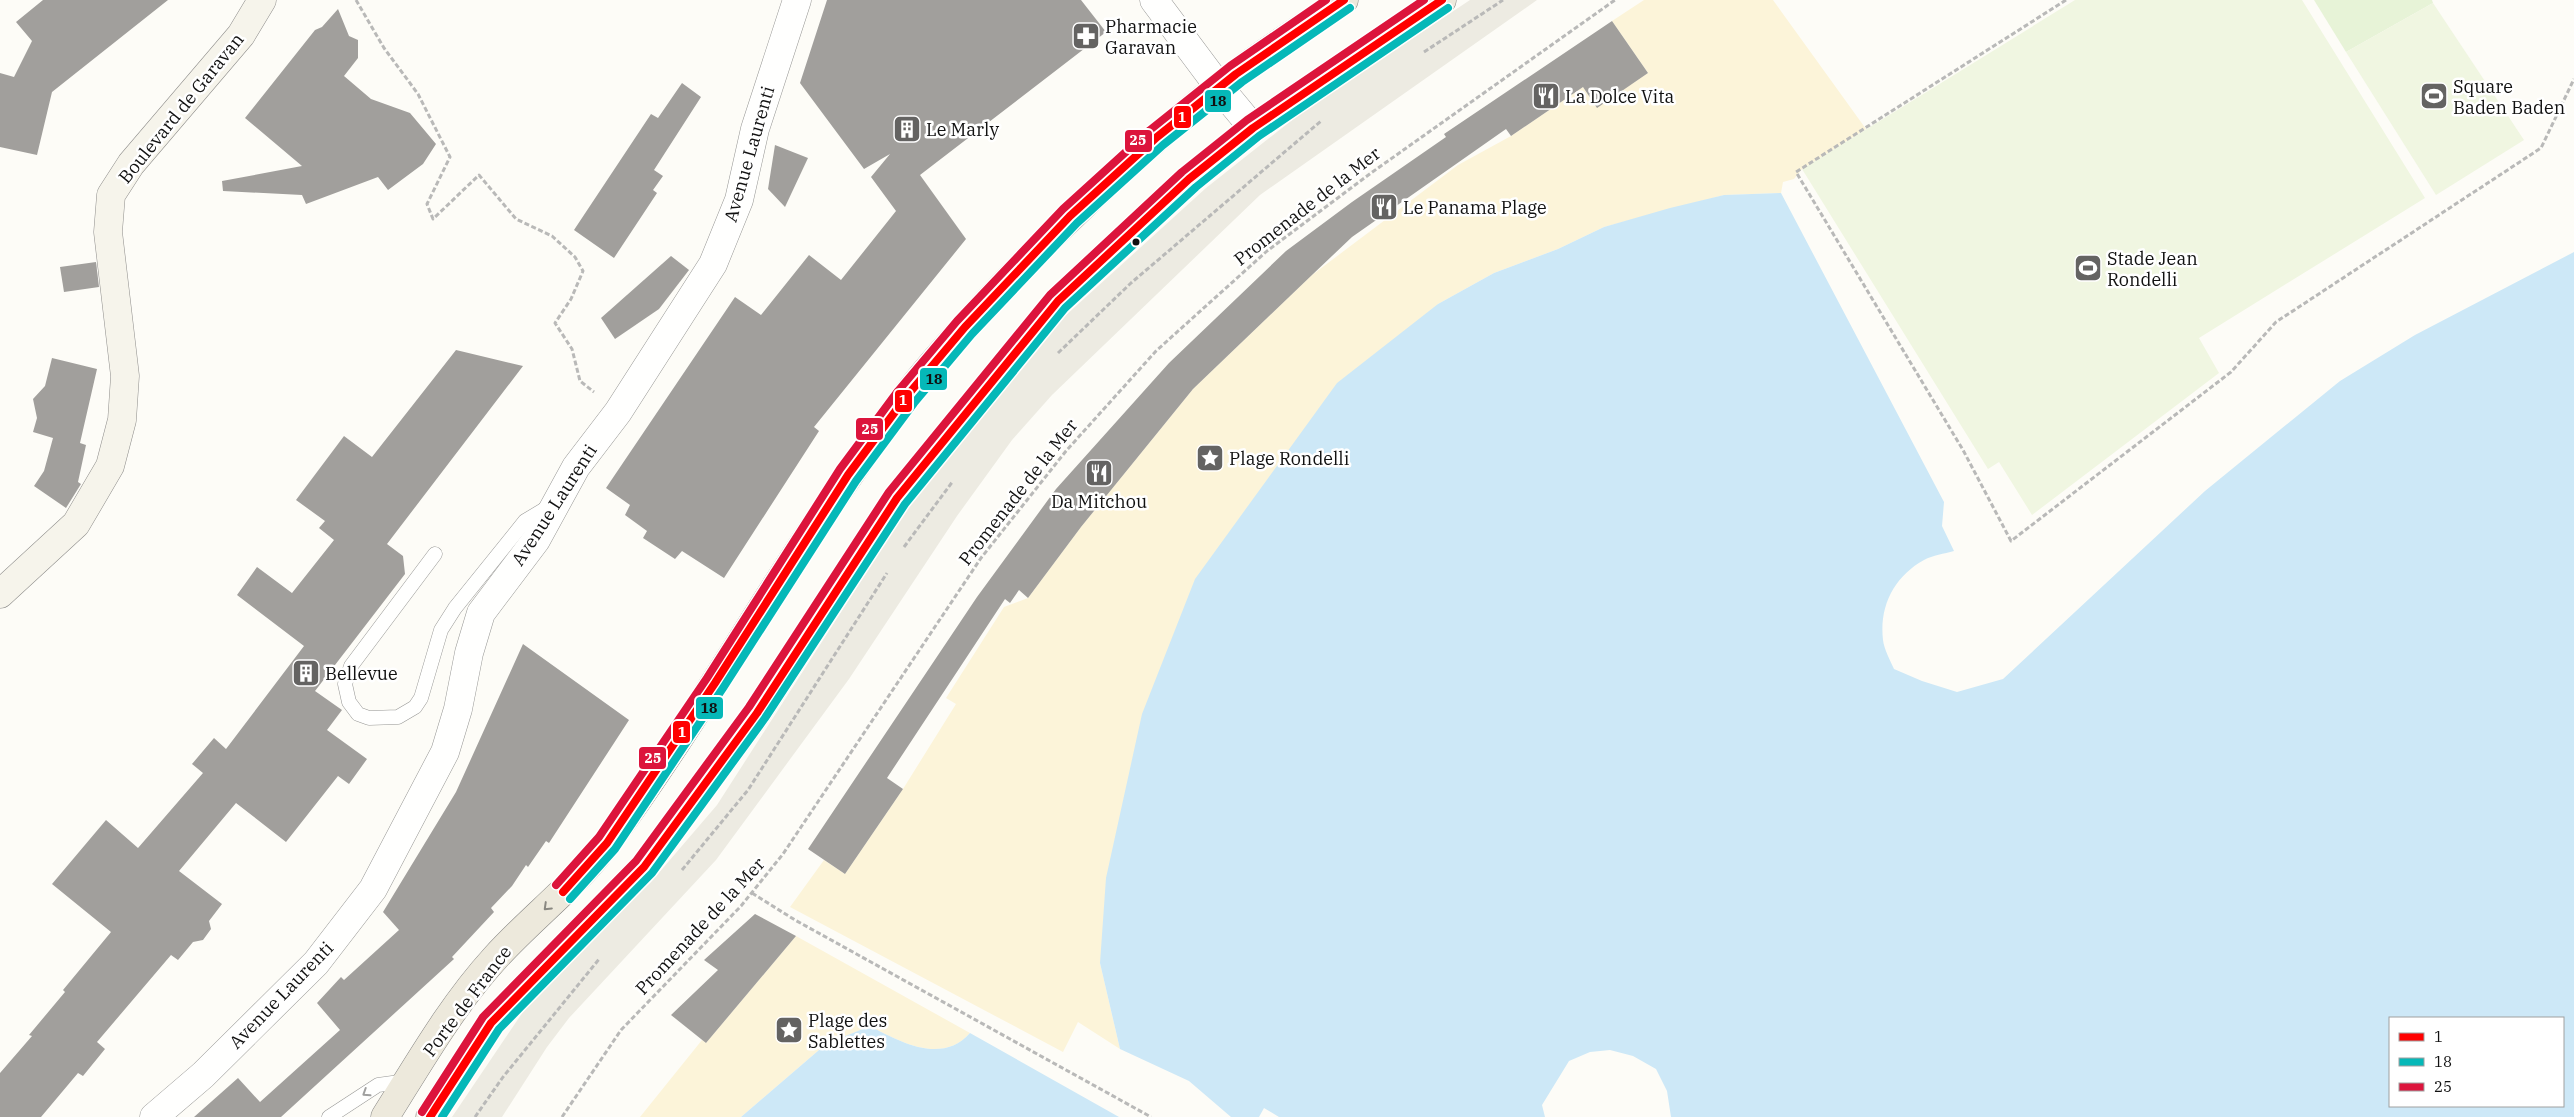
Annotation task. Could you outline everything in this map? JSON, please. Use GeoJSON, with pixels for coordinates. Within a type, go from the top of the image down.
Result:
{"type":"FeatureCollection","features":[{"type":"Feature","properties":{"kind":"main road","name":"Porte de France"},"geometry":{"type":"LineString","coordinates":[[385,1117],[453,1012],[495,958],[569,886],[607,843],[715,683],[848,475],[906,396],[965,326],[1070,216],[1157,137],[1219,87],[1344,0]]}},
{"type":"Feature","properties":{"kind":"main road","name":"Porte de France"},"geometry":{"type":"LineString","coordinates":[[430,1117],[491,1023],[644,867],[742,735],[897,498],[1058,300],[1189,179],[1253,128],[1442,0]]}},
{"type":"Feature","properties":{"kind":"street","name":"Boulevard de Garavan"},"geometry":{"type":"LineString","coordinates":[[0,594],[76,524],[110,466],[122,420],[125,376],[108,232],[112,195],[131,164],[241,35],[262,0]]}},
{"type":"Feature","properties":{"kind":"street","name":"Avenue Laurenti"},"geometry":{"type":"LineString","coordinates":[[154,1117],[203,1075],[316,963],[373,889],[445,752],[458,709],[469,653],[481,613],[536,540],[576,466],[618,412],[714,264],[739,200],[755,129],[796,0]]}},
{"type":"Feature","properties":{"kind":"street"},"geometry":{"type":"LineString","coordinates":[[1154,0],[1219,87],[1253,128]]}},
{"type":"Feature","properties":{"kind":"lane"},"geometry":{"type":"LineString","coordinates":[[434,554],[351,666],[345,684],[349,702],[358,714],[369,718],[398,717],[415,707],[422,698],[441,630],[454,608],[525,521],[558,500]]}},
{"type":"Feature","properties":{"kind":"lane"},"geometry":{"type":"LineString","coordinates":[[329,1117],[378,1085],[407,1081]]}},
{"type":"Feature","properties":{"kind":"path"},"geometry":{"type":"LineString","coordinates":[[356,0],[384,48],[418,94],[450,157],[427,204],[433,219],[479,175],[516,219],[552,236],[575,257],[583,271],[570,300],[555,323],[572,349],[580,381],[618,412]]}},
{"type":"Feature","properties":{"kind":"path"},"geometry":{"type":"LineString","coordinates":[[1420,54],[1502,0]]}},
{"type":"Feature","properties":{"kind":"path","name":"Promenade de la Mer"},"geometry":{"type":"LineString","coordinates":[[562,1117],[621,1030],[752,893],[783,854],[981,558],[1066,451],[1156,351],[1267,251],[1371,173],[1615,0]]}},
{"type":"Feature","properties":{"kind":"path"},"geometry":{"type":"LineString","coordinates":[[2066,0],[1796,172],[1963,450],[2011,541],[2231,372],[2276,322],[2541,148],[2574,79]]}},
{"type":"Feature","properties":{"kind":"path"},"geometry":{"type":"LineString","coordinates":[[1053,358],[1131,282],[1324,119]]}},
{"type":"Feature","properties":{"kind":"path"},"geometry":{"type":"LineString","coordinates":[[899,555],[956,478]]}},
{"type":"Feature","properties":{"kind":"path"},"geometry":{"type":"LineString","coordinates":[[679,874],[748,790],[888,572]]}},
{"type":"Feature","properties":{"kind":"path"},"geometry":{"type":"LineString","coordinates":[[752,893],[794,920],[1151,1117]]}},
{"type":"Feature","properties":{"kind":"path"},"geometry":{"type":"LineString","coordinates":[[475,1117],[503,1077],[601,956]]}},
{"type":"Feature","properties":{"kind":"green space","name":"Stade Jean Rondelli"},"geometry":{"type":"Polygon","coordinates":[[[2075,0],[2302,0],[2425,198],[2199,338],[2219,373],[2032,515],[1999,462],[1988,469],[1802,169],[2075,0]]]}},
{"type":"Feature","properties":{"kind":"green space"},"geometry":{"type":"Polygon","coordinates":[[[2314,0],[2432,0],[2433,3],[2346,52],[2314,0]]]}},
{"type":"Feature","properties":{"kind":"green space","name":"Square Baden Baden"},"geometry":{"type":"Polygon","coordinates":[[[2433,3],[2524,140],[2436,195],[2346,52],[2433,3]]]}},
{"type":"Feature","properties":{"kind":"sand","name":"Plage Rondelli"},"geometry":{"type":"Polygon","coordinates":[[[1644,0],[1773,0],[1866,129],[1802,169],[1794,179],[1783,182],[1781,193],[1724,195],[1604,227],[1558,249],[1494,273],[1438,304],[1100,963],[1120,1049],[1078,1022],[1063,1052],[790,907],[824,860],[845,874],[903,789],[956,704],[946,698],[1004,607],[1028,598],[1081,527],[1193,389],[1312,275],[1458,165],[1511,136],[1583,87],[1597,107],[1648,73],[1612,21],[1644,0]]]}},
{"type":"Feature","properties":{"kind":"sand","name":"Plage des Sablettes"},"geometry":{"type":"Polygon","coordinates":[[[796,936],[970,1033],[959,1043],[947,1048],[934,1049],[907,1044],[870,1026],[826,1044],[741,1117],[640,1117],[702,1040],[706,1043],[796,936]]]}},
{"type":"Feature","properties":{"kind":"shaded area"},"geometry":{"type":"Polygon","coordinates":[[[1470,0],[1537,0],[1260,195],[1052,395],[1012,440],[957,516],[849,679],[716,860],[569,1018],[547,1047],[502,1117],[452,1117],[535,994],[651,882],[717,805],[931,472],[1043,336],[1206,188],[1306,109],[1470,0]]]}},
{"type":"Feature","properties":{"kind":"water"},"geometry":{"type":"Polygon","coordinates":[[[1781,193],[1944,502],[1942,526],[1954,551],[1924,560],[1905,574],[1897,583],[1887,604],[1882,627],[1886,651],[1894,669],[1922,681],[1957,692],[2003,679],[2205,491],[2340,381],[2415,335],[2574,252],[2574,1117],[1671,1117],[1667,1091],[1656,1069],[1633,1056],[1610,1050],[1590,1052],[1569,1061],[1542,1105],[1545,1117],[1279,1117],[1264,1108],[1259,1117],[1231,1117],[1189,1081],[1120,1049],[1100,963],[1106,878],[1142,714],[1195,579],[1337,383],[1438,304],[1494,273],[1558,249],[1604,227],[1724,195],[1781,193]]]}},
{"type":"Feature","properties":{"kind":"water"},"geometry":{"type":"Polygon","coordinates":[[[870,1026],[907,1044],[934,1049],[947,1048],[959,1043],[970,1033],[1119,1117],[741,1117],[826,1044],[870,1026]]]}},
{"type":"Feature","properties":{"kind":"building"},"geometry":{"type":"Polygon","coordinates":[[[43,0],[168,0],[52,92],[37,155],[0,147],[0,73],[14,77],[32,41],[16,22],[43,0]]]}},
{"type":"Feature","properties":{"kind":"building"},"geometry":{"type":"Polygon","coordinates":[[[827,0],[1081,0],[1106,32],[920,175],[966,239],[814,427],[819,431],[724,578],[682,551],[675,559],[643,538],[647,531],[625,515],[630,505],[606,488],[735,297],[761,315],[809,255],[841,280],[896,211],[871,177],[890,154],[864,169],[800,83],[827,0]]]}},
{"type":"Feature","properties":{"kind":"building"},"geometry":{"type":"Polygon","coordinates":[[[338,9],[349,36],[358,40],[358,58],[344,76],[371,99],[410,113],[436,144],[423,164],[388,190],[378,177],[306,204],[302,195],[223,191],[222,181],[302,166],[245,118],[315,30],[322,27],[338,9]]]}},
{"type":"Feature","properties":{"kind":"building"},"geometry":{"type":"Polygon","coordinates":[[[1612,21],[1648,73],[1597,108],[1583,87],[1511,136],[1506,129],[1352,237],[1193,389],[1081,527],[1028,598],[1019,590],[1010,603],[1005,599],[887,778],[903,789],[845,874],[808,849],[977,597],[1056,489],[1169,363],[1286,251],[1352,202],[1446,137],[1444,134],[1612,21]]]}},
{"type":"Feature","properties":{"kind":"building"},"geometry":{"type":"Polygon","coordinates":[[[682,83],[701,97],[654,170],[663,176],[653,190],[657,193],[614,258],[574,230],[651,114],[658,118],[682,83]]]}},
{"type":"Feature","properties":{"kind":"building"},"geometry":{"type":"Polygon","coordinates":[[[775,145],[808,158],[785,207],[768,189],[775,145]]]}},
{"type":"Feature","properties":{"kind":"building"},"geometry":{"type":"Polygon","coordinates":[[[671,256],[689,270],[659,309],[615,339],[601,318],[671,256]]]}},
{"type":"Feature","properties":{"kind":"building"},"geometry":{"type":"Polygon","coordinates":[[[96,262],[99,287],[64,292],[60,267],[96,262]]]}},
{"type":"Feature","properties":{"kind":"building","name":"Bellevue"},"geometry":{"type":"Polygon","coordinates":[[[456,350],[523,366],[387,544],[403,556],[405,574],[315,691],[342,710],[327,730],[367,759],[349,784],[338,776],[286,842],[236,803],[179,871],[222,904],[209,921],[211,929],[203,940],[193,942],[178,960],[171,955],[97,1042],[105,1049],[83,1076],[78,1073],[41,1117],[0,1117],[0,1073],[32,1036],[29,1035],[111,932],[52,884],[106,820],[138,848],[203,773],[192,764],[214,738],[226,749],[304,646],[237,595],[257,567],[292,593],[334,540],[319,528],[325,521],[296,500],[344,436],[372,457],[456,350]]]}},
{"type":"Feature","properties":{"kind":"building"},"geometry":{"type":"Polygon","coordinates":[[[52,358],[97,369],[80,443],[86,445],[78,482],[81,484],[66,508],[34,486],[44,471],[53,438],[33,432],[37,418],[33,399],[45,386],[52,358]]]}},
{"type":"Feature","properties":{"kind":"building"},"geometry":{"type":"Polygon","coordinates":[[[523,644],[629,720],[549,843],[546,841],[528,867],[526,865],[512,886],[491,908],[494,912],[452,957],[454,959],[281,1117],[194,1117],[238,1078],[260,1102],[340,1030],[317,1003],[341,977],[344,980],[399,930],[383,912],[456,792],[523,644]]]}},
{"type":"Feature","properties":{"kind":"building"},"geometry":{"type":"Polygon","coordinates":[[[755,914],[796,936],[706,1043],[671,1015],[718,970],[704,960],[755,914]]]}},
{"type":"Feature","properties":{"kind":"transit line","name":"25"},"geometry":{"type":"LineString","coordinates":[[556,885],[599,837],[707,678],[840,469],[898,391],[957,321],[1063,209],[1150,130],[1230,66],[1326,0]]}},
{"type":"Feature","properties":{"kind":"transit line","name":"1"},"geometry":{"type":"LineString","coordinates":[[563,892],[607,843],[715,683],[848,475],[906,397],[965,327],[1070,216],[1157,137],[1236,74],[1344,0]]}},
{"type":"Feature","properties":{"kind":"transit line","name":"25"},"geometry":{"type":"LineString","coordinates":[[422,1112],[483,1017],[636,861],[749,707],[889,492],[1050,295],[1182,172],[1247,120],[1424,0]]}},
{"type":"Feature","properties":{"kind":"transit line","name":"1"},"geometry":{"type":"LineString","coordinates":[[430,1117],[491,1023],[644,867],[757,713],[897,498],[1058,301],[1189,179],[1253,128],[1442,0]]}},
{"type":"Feature","properties":{"kind":"transit line","name":"18"},"geometry":{"type":"LineString","coordinates":[[570,899],[615,849],[723,688],[856,481],[914,403],[972,334],[1077,223],[1163,145],[1242,82],[1350,8]]}},
{"type":"Feature","properties":{"kind":"transit line","name":"18"},"geometry":{"type":"LineString","coordinates":[[442,1117],[499,1029],[652,873],[765,718],[905,504],[1065,308],[1196,187],[1259,136],[1448,8]]}},
{"type":"Feature","properties":{"kind":"place","name":"Pharmacie Garavan"},"geometry":{"type":"Point","coordinates":[1086,36]}},
{"type":"Feature","properties":{"kind":"place","name":"La Dolce Vita"},"geometry":{"type":"Point","coordinates":[1546,96]}},
{"type":"Feature","properties":{"kind":"place","name":"Square Baden Baden"},"geometry":{"type":"Point","coordinates":[2434,96]}},
{"type":"Feature","properties":{"kind":"place","name":"Le Marly"},"geometry":{"type":"Point","coordinates":[907,129]}},
{"type":"Feature","properties":{"kind":"place","name":"Le Panama Plage"},"geometry":{"type":"Point","coordinates":[1384,207]}},
{"type":"Feature","properties":{"kind":"place","name":"Stade Jean Rondelli"},"geometry":{"type":"Point","coordinates":[2088,268]}},
{"type":"Feature","properties":{"kind":"place","name":"Plage Rondelli"},"geometry":{"type":"Point","coordinates":[1210,458]}},
{"type":"Feature","properties":{"kind":"place","name":"Da Mitchou"},"geometry":{"type":"Point","coordinates":[1099,473]}},
{"type":"Feature","properties":{"kind":"place","name":"Bellevue"},"geometry":{"type":"Point","coordinates":[306,673]}},
{"type":"Feature","properties":{"kind":"place","name":"Plage des Sablettes"},"geometry":{"type":"Point","coordinates":[789,1030]}}]}
